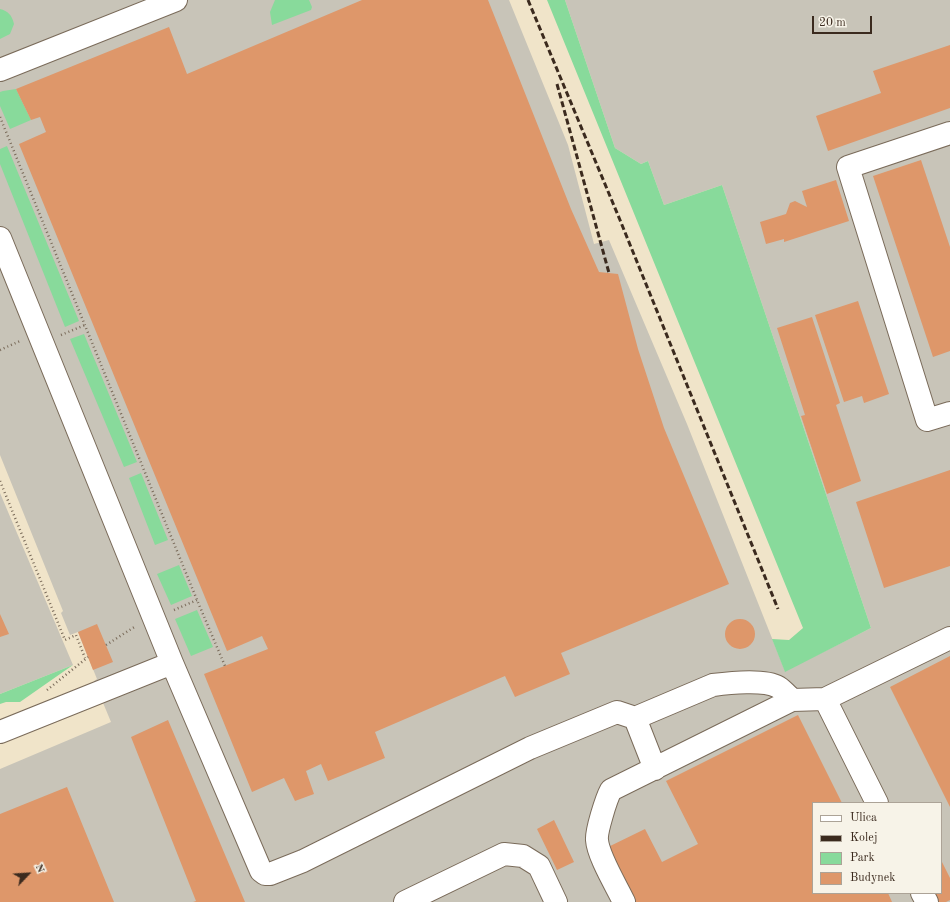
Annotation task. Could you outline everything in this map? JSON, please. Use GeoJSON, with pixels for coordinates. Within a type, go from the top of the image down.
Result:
{"type":"FeatureCollection","features":[{"type":"Feature","properties":{"kind":"lane"},"geometry":{"type":"LineString","coordinates":[[0,70],[176,0]]}},
{"type":"Feature","properties":{"kind":"lane"},"geometry":{"type":"LineString","coordinates":[[950,133],[848,167],[927,420],[950,412]]}},
{"type":"Feature","properties":{"kind":"lane"},"geometry":{"type":"LineString","coordinates":[[0,238],[172,663],[261,871],[265,874],[270,874],[303,861],[530,748],[618,712],[635,718],[719,684],[757,682],[778,687],[792,700]]}},
{"type":"Feature","properties":{"kind":"lane"},"geometry":{"type":"LineString","coordinates":[[624,902],[598,849],[596,839],[606,799],[611,790],[792,700],[824,699],[950,638]]}},
{"type":"Feature","properties":{"kind":"lane"},"geometry":{"type":"LineString","coordinates":[[0,732],[172,663]]}},
{"type":"Feature","properties":{"kind":"lane"},"geometry":{"type":"LineString","coordinates":[[824,699],[876,802]]}},
{"type":"Feature","properties":{"kind":"lane"},"geometry":{"type":"LineString","coordinates":[[635,718],[655,769]]}},
{"type":"Feature","properties":{"kind":"lane"},"geometry":{"type":"LineString","coordinates":[[405,902],[504,854],[523,856],[539,866],[556,902]]}},
{"type":"Feature","properties":{"kind":"path"},"geometry":{"type":"LineString","coordinates":[[0,117],[225,666]]}},
{"type":"Feature","properties":{"kind":"path"},"geometry":{"type":"LineString","coordinates":[[0,481],[65,640],[76,635],[87,657],[49,687],[44,693]]}},
{"type":"Feature","properties":{"kind":"shaded area"},"geometry":{"type":"Polygon","coordinates":[[[0,0],[509,0],[568,145],[594,244],[609,240],[687,424],[785,671],[871,628],[722,185],[664,205],[648,161],[641,164],[615,148],[565,0],[950,0],[950,902],[0,902],[0,769],[111,722],[94,681],[97,679],[78,632],[70,635],[61,613],[63,611],[0,455],[0,0]]]}},
{"type":"Feature","properties":{"kind":"shaded area"},"geometry":{"type":"Polygon","coordinates":[[[0,493],[73,665],[0,694],[0,493]]]}},
{"type":"Feature","properties":{"kind":"green space"},"geometry":{"type":"Polygon","coordinates":[[[275,0],[309,0],[312,7],[311,10],[272,25],[270,12],[275,0]]]}},
{"type":"Feature","properties":{"kind":"green space"},"geometry":{"type":"Polygon","coordinates":[[[547,0],[565,0],[615,148],[641,164],[648,161],[664,205],[722,185],[871,628],[785,672],[772,639],[789,640],[803,628],[547,0]]]}},
{"type":"Feature","properties":{"kind":"green space"},"geometry":{"type":"Polygon","coordinates":[[[0,9],[9,14],[14,24],[10,34],[0,39],[0,9]]]}},
{"type":"Feature","properties":{"kind":"green space"},"geometry":{"type":"Polygon","coordinates":[[[16,89],[31,120],[10,129],[0,106],[0,92],[16,89]]]}},
{"type":"Feature","properties":{"kind":"green space"},"geometry":{"type":"Polygon","coordinates":[[[7,146],[79,321],[65,327],[0,164],[0,149],[7,146]]]}},
{"type":"Feature","properties":{"kind":"green space"},"geometry":{"type":"Polygon","coordinates":[[[84,334],[137,462],[124,467],[70,339],[84,334]]]}},
{"type":"Feature","properties":{"kind":"green space"},"geometry":{"type":"Polygon","coordinates":[[[141,473],[168,540],[155,545],[129,478],[141,473]]]}},
{"type":"Feature","properties":{"kind":"green space"},"geometry":{"type":"Polygon","coordinates":[[[179,565],[192,596],[171,605],[157,574],[179,565]]]}},
{"type":"Feature","properties":{"kind":"green space"},"geometry":{"type":"Polygon","coordinates":[[[197,610],[213,647],[191,656],[175,619],[197,610]]]}},
{"type":"Feature","properties":{"kind":"green space"},"geometry":{"type":"Polygon","coordinates":[[[73,665],[20,702],[6,702],[0,704],[0,694],[73,665]]]}},
{"type":"Feature","properties":{"kind":"building"},"geometry":{"type":"Polygon","coordinates":[[[362,0],[488,0],[571,209],[599,272],[618,274],[638,349],[664,428],[729,584],[561,653],[570,674],[515,697],[505,676],[375,732],[385,758],[328,781],[321,764],[306,771],[314,794],[295,801],[284,778],[252,792],[204,674],[268,649],[262,636],[227,651],[19,144],[46,132],[40,117],[31,120],[16,89],[169,27],[187,74],[362,0]]]}},
{"type":"Feature","properties":{"kind":"building"},"geometry":{"type":"Polygon","coordinates":[[[950,45],[950,108],[828,151],[816,116],[881,93],[873,71],[950,45]]]}},
{"type":"Feature","properties":{"kind":"building"},"geometry":{"type":"Polygon","coordinates":[[[921,160],[950,247],[950,351],[933,357],[873,176],[921,160]]]}},
{"type":"Feature","properties":{"kind":"building"},"geometry":{"type":"Polygon","coordinates":[[[836,180],[849,221],[784,242],[784,239],[766,244],[760,222],[786,214],[790,203],[795,201],[807,207],[802,191],[836,180]]]}},
{"type":"Feature","properties":{"kind":"building"},"geometry":{"type":"Polygon","coordinates":[[[858,301],[889,394],[864,403],[862,396],[844,402],[815,315],[858,301]]]}},
{"type":"Feature","properties":{"kind":"building"},"geometry":{"type":"Polygon","coordinates":[[[812,317],[840,403],[836,405],[861,481],[827,494],[801,416],[805,415],[777,328],[812,317]]]}},
{"type":"Feature","properties":{"kind":"building"},"geometry":{"type":"Polygon","coordinates":[[[950,470],[950,566],[884,588],[856,502],[950,470]]]}},
{"type":"Feature","properties":{"kind":"building"},"geometry":{"type":"Polygon","coordinates":[[[0,614],[9,634],[0,637],[0,614]]]}},
{"type":"Feature","properties":{"kind":"building"},"geometry":{"type":"Polygon","coordinates":[[[740,619],[751,623],[755,634],[751,645],[740,649],[729,645],[725,634],[729,623],[740,619]]]}},
{"type":"Feature","properties":{"kind":"building"},"geometry":{"type":"Polygon","coordinates":[[[97,624],[113,662],[93,670],[78,632],[97,624]]]}},
{"type":"Feature","properties":{"kind":"building"},"geometry":{"type":"Polygon","coordinates":[[[950,656],[950,807],[890,687],[950,656]]]}},
{"type":"Feature","properties":{"kind":"building"},"geometry":{"type":"Polygon","coordinates":[[[798,715],[842,802],[812,802],[812,894],[888,894],[892,902],[631,902],[604,849],[645,829],[662,862],[698,844],[666,781],[798,715]]]}},
{"type":"Feature","properties":{"kind":"building"},"geometry":{"type":"Polygon","coordinates":[[[168,720],[245,902],[193,902],[196,901],[131,737],[168,720]]]}},
{"type":"Feature","properties":{"kind":"building"},"geometry":{"type":"Polygon","coordinates":[[[67,787],[114,902],[0,902],[0,814],[67,787]]]}},
{"type":"Feature","properties":{"kind":"building"},"geometry":{"type":"Polygon","coordinates":[[[554,820],[574,862],[557,870],[537,829],[554,820]]]}},
{"type":"Feature","properties":{"kind":"building"},"geometry":{"type":"Polygon","coordinates":[[[942,862],[950,878],[950,900],[946,902],[930,902],[926,894],[942,894],[942,862]]]}},
{"type":"Feature","properties":{"kind":"railway"},"geometry":{"type":"LineString","coordinates":[[528,0],[620,220],[778,609]]}},
{"type":"Feature","properties":{"kind":"railway"},"geometry":{"type":"LineString","coordinates":[[557,84],[609,273]]}}]}
